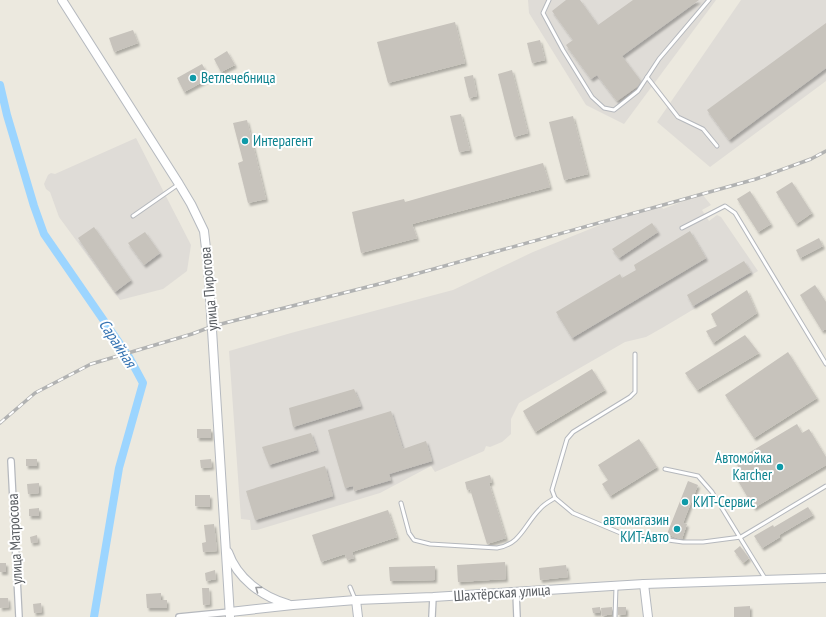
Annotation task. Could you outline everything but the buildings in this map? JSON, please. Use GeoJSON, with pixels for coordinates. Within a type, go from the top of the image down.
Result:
{"type":"FeatureCollection","features":[{"type":"Feature","properties":{"kind":"main road","name":"улица Пирогова"},"geometry":{"type":"LineString","coordinates":[[62,0],[179,184],[191,204],[204,231],[208,259],[230,615]]}},
{"type":"Feature","properties":{"kind":"main road"},"geometry":{"type":"LineString","coordinates":[[226,545],[234,564],[246,580],[267,595],[293,605]]}},
{"type":"Feature","properties":{"kind":"main road","name":"Шахтёрская улица"},"geometry":{"type":"LineString","coordinates":[[230,615],[293,605],[356,600],[433,597],[616,585],[826,578]]}},
{"type":"Feature","properties":{"kind":"main road"},"geometry":{"type":"LineString","coordinates":[[644,584],[648,617]]}},
{"type":"Feature","properties":{"kind":"main road"},"geometry":{"type":"LineString","coordinates":[[356,600],[358,617]]}},
{"type":"Feature","properties":{"kind":"street","name":"улица Матросова"},"geometry":{"type":"LineString","coordinates":[[12,461],[20,617]]}},
{"type":"Feature","properties":{"kind":"street"},"geometry":{"type":"LineString","coordinates":[[516,592],[517,617]]}},
{"type":"Feature","properties":{"kind":"street"},"geometry":{"type":"LineString","coordinates":[[432,617],[433,597]]}},
{"type":"Feature","properties":{"kind":"street","name":"Шахтёрская улица"},"geometry":{"type":"LineString","coordinates":[[179,617],[230,615]]}},
{"type":"Feature","properties":{"kind":"lane"},"geometry":{"type":"LineString","coordinates":[[549,0],[544,13],[563,50],[592,97],[604,108],[614,110],[638,91],[659,59],[709,0]]}},
{"type":"Feature","properties":{"kind":"lane"},"geometry":{"type":"LineString","coordinates":[[647,77],[678,117],[704,129],[717,146]]}},
{"type":"Feature","properties":{"kind":"lane"},"geometry":{"type":"LineString","coordinates":[[133,216],[179,184]]}},
{"type":"Feature","properties":{"kind":"lane"},"geometry":{"type":"LineString","coordinates":[[682,228],[725,206],[735,213],[826,364]]}},
{"type":"Feature","properties":{"kind":"lane"},"geometry":{"type":"LineString","coordinates":[[635,354],[635,392],[630,397],[572,432],[567,439],[552,490],[555,498],[573,513],[623,534],[683,542],[710,542],[740,537],[826,486]]}},
{"type":"Feature","properties":{"kind":"lane"},"geometry":{"type":"LineString","coordinates":[[665,469],[698,476],[712,492],[766,580]]}},
{"type":"Feature","properties":{"kind":"lane"},"geometry":{"type":"LineString","coordinates":[[401,503],[409,533],[414,540],[430,544],[497,548],[507,546],[517,539],[540,508],[555,498]]}},
{"type":"Feature","properties":{"kind":"lane"},"geometry":{"type":"LineString","coordinates":[[615,617],[616,585]]}},
{"type":"Feature","properties":{"kind":"lane"},"geometry":{"type":"LineString","coordinates":[[350,587],[356,600]]}},
{"type":"Feature","properties":{"kind":"shaded area"},"geometry":{"type":"Polygon","coordinates":[[[528,0],[716,0],[624,124],[586,105],[529,13],[528,0]]]}},
{"type":"Feature","properties":{"kind":"shaded area"},"geometry":{"type":"Polygon","coordinates":[[[741,0],[826,0],[826,81],[710,167],[657,122],[741,0]]]}},
{"type":"Feature","properties":{"kind":"shaded area"},"geometry":{"type":"Polygon","coordinates":[[[136,138],[191,245],[187,271],[163,289],[120,300],[59,217],[50,192],[46,189],[44,184],[48,175],[51,173],[55,174],[136,138]]]}},
{"type":"Feature","properties":{"kind":"shaded area"},"geometry":{"type":"Polygon","coordinates":[[[702,194],[711,205],[702,210],[709,221],[717,215],[721,217],[758,271],[646,337],[625,342],[519,403],[511,419],[511,434],[502,442],[490,447],[486,446],[484,451],[435,472],[431,466],[380,493],[257,530],[251,530],[250,520],[241,519],[229,351],[453,290],[533,252],[610,221],[661,204],[663,209],[702,194]]]}},
{"type":"Feature","properties":{"kind":"waterway","name":"Сарайная"},"geometry":{"type":"LineString","coordinates":[[0,85],[7,115],[34,206],[44,234],[129,357],[143,383],[119,468],[94,617]]}},
{"type":"Feature","properties":{"kind":"railway"},"geometry":{"type":"LineString","coordinates":[[0,423],[35,393],[91,364],[192,334],[213,326],[387,282],[756,179],[811,159],[826,151]]}},
{"type":"Feature","properties":{"kind":"place","name":"Ветлечебница"},"geometry":{"type":"Point","coordinates":[193,78]}},
{"type":"Feature","properties":{"kind":"place","name":"Интерагент"},"geometry":{"type":"Point","coordinates":[245,141]}},
{"type":"Feature","properties":{"kind":"place","name":"Автомойка Karcher"},"geometry":{"type":"Point","coordinates":[780,467]}},
{"type":"Feature","properties":{"kind":"place","name":"КИТ-Сервис"},"geometry":{"type":"Point","coordinates":[685,502]}},
{"type":"Feature","properties":{"kind":"place","name":"автомагазин КИТ-Авто"},"geometry":{"type":"Point","coordinates":[677,529]}}]}
